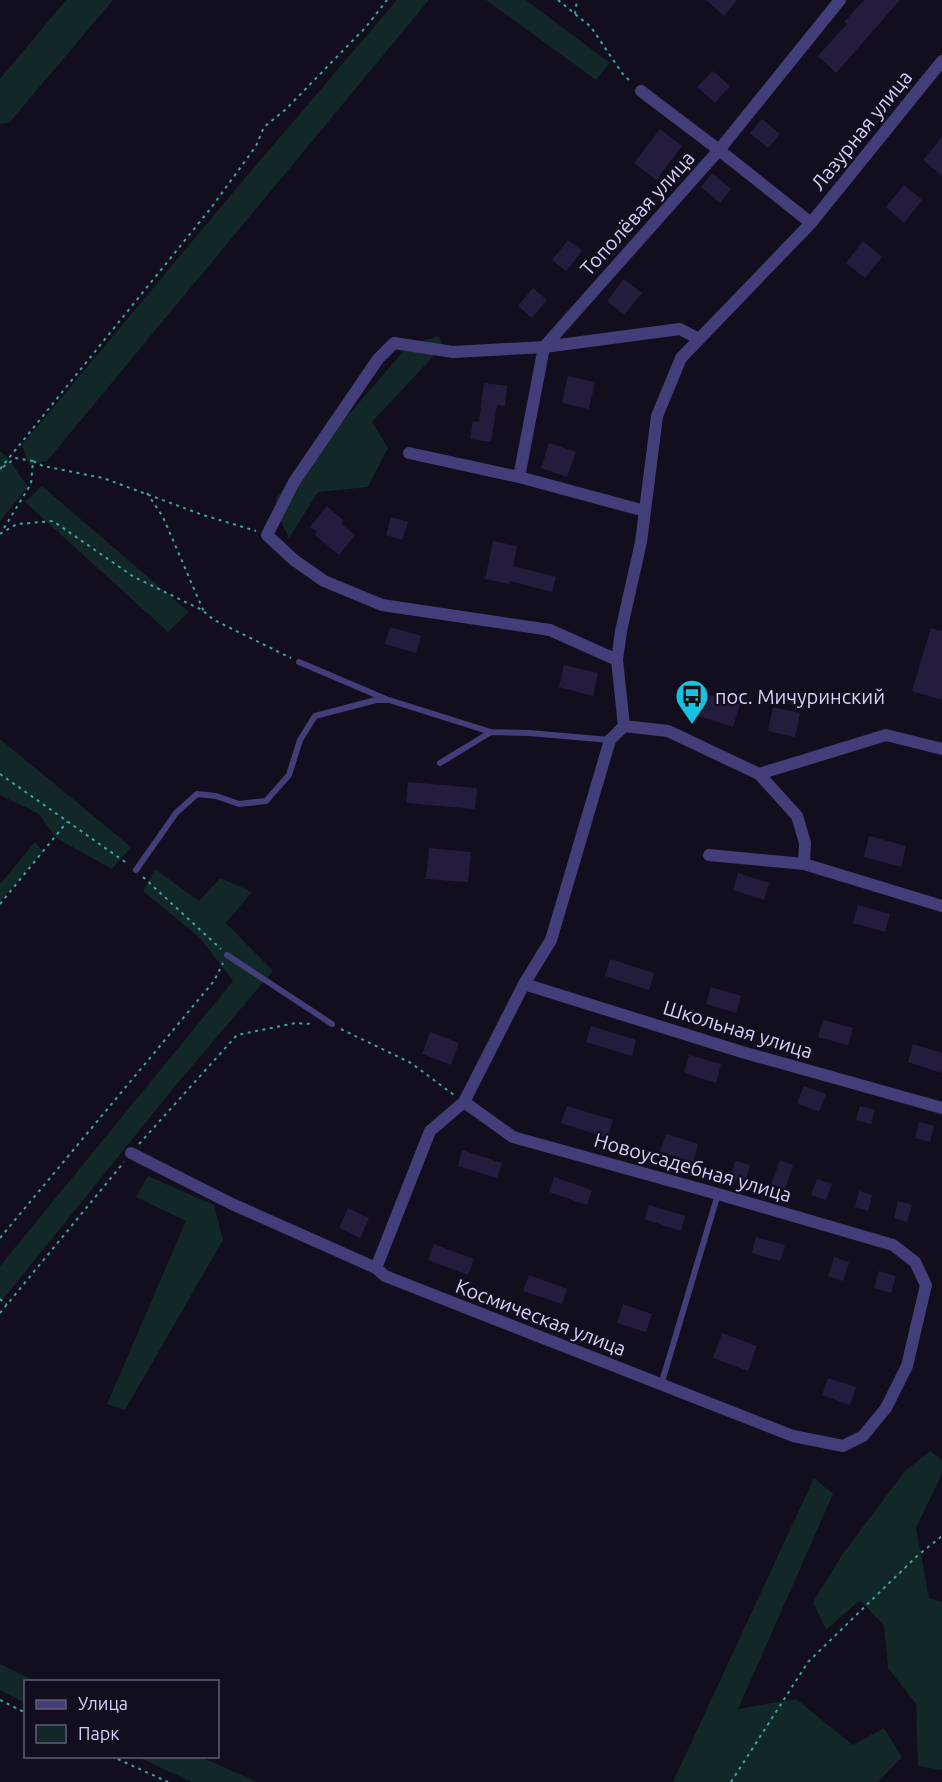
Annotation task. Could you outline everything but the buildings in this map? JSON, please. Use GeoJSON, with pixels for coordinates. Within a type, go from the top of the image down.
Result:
{"type":"FeatureCollection","features":[{"type":"Feature","properties":{"kind":"street","name":"Тополёвая улица"},"geometry":{"type":"LineString","coordinates":[[544,347],[719,150],[840,0]]}},
{"type":"Feature","properties":{"kind":"street","name":"Лазурная улица"},"geometry":{"type":"LineString","coordinates":[[624,726],[617,660],[621,632],[641,542],[657,416],[681,358],[811,224],[942,61]]}},
{"type":"Feature","properties":{"kind":"street"},"geometry":{"type":"LineString","coordinates":[[641,91],[811,224]]}},
{"type":"Feature","properties":{"kind":"street"},"geometry":{"type":"LineString","coordinates":[[617,660],[550,630],[382,604],[324,581],[294,560],[267,535],[294,482],[378,359],[394,343],[453,352],[544,347],[680,329],[699,339]]}},
{"type":"Feature","properties":{"kind":"street"},"geometry":{"type":"LineString","coordinates":[[519,477],[544,347]]}},
{"type":"Feature","properties":{"kind":"street"},"geometry":{"type":"LineString","coordinates":[[409,453],[519,477],[645,511]]}},
{"type":"Feature","properties":{"kind":"street"},"geometry":{"type":"LineString","coordinates":[[376,1268],[430,1131],[464,1102],[524,984],[551,940],[610,740],[624,726],[668,730],[759,774],[797,816],[805,843],[804,864]]}},
{"type":"Feature","properties":{"kind":"street"},"geometry":{"type":"LineString","coordinates":[[759,774],[886,735],[942,749]]}},
{"type":"Feature","properties":{"kind":"street"},"geometry":{"type":"LineString","coordinates":[[708,855],[804,864],[942,906]]}},
{"type":"Feature","properties":{"kind":"street","name":"Школьная улица"},"geometry":{"type":"LineString","coordinates":[[524,984],[742,1052],[942,1108]]}},
{"type":"Feature","properties":{"kind":"street","name":"Новоусадебная улица"},"geometry":{"type":"LineString","coordinates":[[464,1102],[513,1137],[893,1245],[915,1262],[926,1286],[907,1366],[886,1408],[863,1436],[843,1446]]}},
{"type":"Feature","properties":{"kind":"street","name":"Космическая улица"},"geometry":{"type":"LineString","coordinates":[[131,1154],[232,1204],[376,1268],[385,1276],[793,1436],[843,1446]]}},
{"type":"Feature","properties":{"kind":"lane"},"geometry":{"type":"LineString","coordinates":[[300,662],[389,700],[491,732],[610,740]]}},
{"type":"Feature","properties":{"kind":"lane"},"geometry":{"type":"LineString","coordinates":[[136,870],[176,813],[197,794],[216,796],[239,804],[266,801],[289,775],[300,740],[315,716],[376,700],[389,700]]}},
{"type":"Feature","properties":{"kind":"lane"},"geometry":{"type":"LineString","coordinates":[[440,763],[491,732]]}},
{"type":"Feature","properties":{"kind":"lane"},"geometry":{"type":"LineString","coordinates":[[226,955],[332,1024]]}},
{"type":"Feature","properties":{"kind":"lane"},"geometry":{"type":"LineString","coordinates":[[661,1385],[718,1194]]}},
{"type":"Feature","properties":{"kind":"path"},"geometry":{"type":"LineString","coordinates":[[0,469],[211,208],[256,146],[264,127],[285,110],[358,36],[387,0]]}},
{"type":"Feature","properties":{"kind":"path"},"geometry":{"type":"LineString","coordinates":[[558,0],[591,27],[622,73],[641,91]]}},
{"type":"Feature","properties":{"kind":"path"},"geometry":{"type":"LineString","coordinates":[[575,14],[577,0]]}},
{"type":"Feature","properties":{"kind":"path"},"geometry":{"type":"LineString","coordinates":[[0,469],[16,458],[103,478],[203,515],[267,535]]}},
{"type":"Feature","properties":{"kind":"path"},"geometry":{"type":"LineString","coordinates":[[0,534],[31,484],[33,461]]}},
{"type":"Feature","properties":{"kind":"path"},"geometry":{"type":"LineString","coordinates":[[147,493],[163,518],[204,612]]}},
{"type":"Feature","properties":{"kind":"path"},"geometry":{"type":"LineString","coordinates":[[3,531],[18,524],[53,521],[134,577],[300,662]]}},
{"type":"Feature","properties":{"kind":"path"},"geometry":{"type":"LineString","coordinates":[[0,774],[136,870],[204,931],[226,955],[214,981],[0,1238]]}},
{"type":"Feature","properties":{"kind":"path"},"geometry":{"type":"LineString","coordinates":[[0,904],[67,822]]}},
{"type":"Feature","properties":{"kind":"path"},"geometry":{"type":"LineString","coordinates":[[0,1313],[131,1154],[237,1035],[296,1023],[332,1024],[411,1063],[464,1102]]}},
{"type":"Feature","properties":{"kind":"path"},"geometry":{"type":"LineString","coordinates":[[0,1299],[7,1305]]}},
{"type":"Feature","properties":{"kind":"path"},"geometry":{"type":"LineString","coordinates":[[731,1782],[808,1662],[917,1556],[942,1536]]}},
{"type":"Feature","properties":{"kind":"path"},"geometry":{"type":"LineString","coordinates":[[0,1700],[24,1712]]}},
{"type":"Feature","properties":{"kind":"path"},"geometry":{"type":"LineString","coordinates":[[115,1758],[168,1782]]}},
{"type":"Feature","properties":{"kind":"green space"},"geometry":{"type":"Polygon","coordinates":[[[66,0],[113,0],[9,123],[0,124],[0,79],[66,0]]]}},
{"type":"Feature","properties":{"kind":"green space"},"geometry":{"type":"Polygon","coordinates":[[[397,0],[429,0],[47,461],[29,465],[22,445],[397,0]]]}},
{"type":"Feature","properties":{"kind":"green space"},"geometry":{"type":"Polygon","coordinates":[[[486,0],[526,0],[610,63],[596,80],[486,0]]]}},
{"type":"Feature","properties":{"kind":"green space"},"geometry":{"type":"Polygon","coordinates":[[[439,336],[443,346],[372,422],[388,448],[368,487],[318,492],[289,538],[277,513],[276,498],[409,345],[439,336]]]}},
{"type":"Feature","properties":{"kind":"green space"},"geometry":{"type":"Polygon","coordinates":[[[0,451],[7,457],[28,487],[0,521],[0,451]]]}},
{"type":"Feature","properties":{"kind":"green space"},"geometry":{"type":"Polygon","coordinates":[[[42,486],[189,612],[168,632],[25,502],[42,486]]]}},
{"type":"Feature","properties":{"kind":"green space"},"geometry":{"type":"Polygon","coordinates":[[[0,739],[131,847],[112,869],[56,838],[39,814],[0,795],[0,739]]]}},
{"type":"Feature","properties":{"kind":"green space"},"geometry":{"type":"Polygon","coordinates":[[[35,842],[43,851],[0,902],[0,884],[35,842]]]}},
{"type":"Feature","properties":{"kind":"green space"},"geometry":{"type":"Polygon","coordinates":[[[155,869],[199,901],[220,878],[252,892],[226,923],[273,971],[176,1085],[0,1303],[0,1266],[233,981],[200,938],[143,891],[155,869]]]}},
{"type":"Feature","properties":{"kind":"green space"},"geometry":{"type":"Polygon","coordinates":[[[148,1176],[214,1205],[223,1240],[125,1410],[107,1404],[186,1221],[136,1197],[148,1176]]]}},
{"type":"Feature","properties":{"kind":"green space"},"geometry":{"type":"Polygon","coordinates":[[[930,1451],[942,1460],[942,1474],[916,1528],[929,1598],[942,1602],[942,1770],[918,1766],[916,1704],[888,1668],[884,1626],[860,1600],[826,1630],[813,1602],[842,1555],[905,1471],[930,1451]]]}},
{"type":"Feature","properties":{"kind":"green space"},"geometry":{"type":"Polygon","coordinates":[[[814,1478],[833,1494],[738,1709],[796,1699],[853,1745],[884,1728],[902,1757],[878,1782],[673,1782],[814,1478]]]}},
{"type":"Feature","properties":{"kind":"green space"},"geometry":{"type":"Polygon","coordinates":[[[0,1664],[33,1680],[24,1680],[24,1702],[0,1690],[0,1664]]]}},
{"type":"Feature","properties":{"kind":"green space"},"geometry":{"type":"Polygon","coordinates":[[[140,1758],[203,1758],[257,1782],[192,1782],[140,1758]]]}},
{"type":"Feature","properties":{"kind":"place","name":"пос. Мичуринский"},"geometry":{"type":"Point","coordinates":[692,725]}}]}
